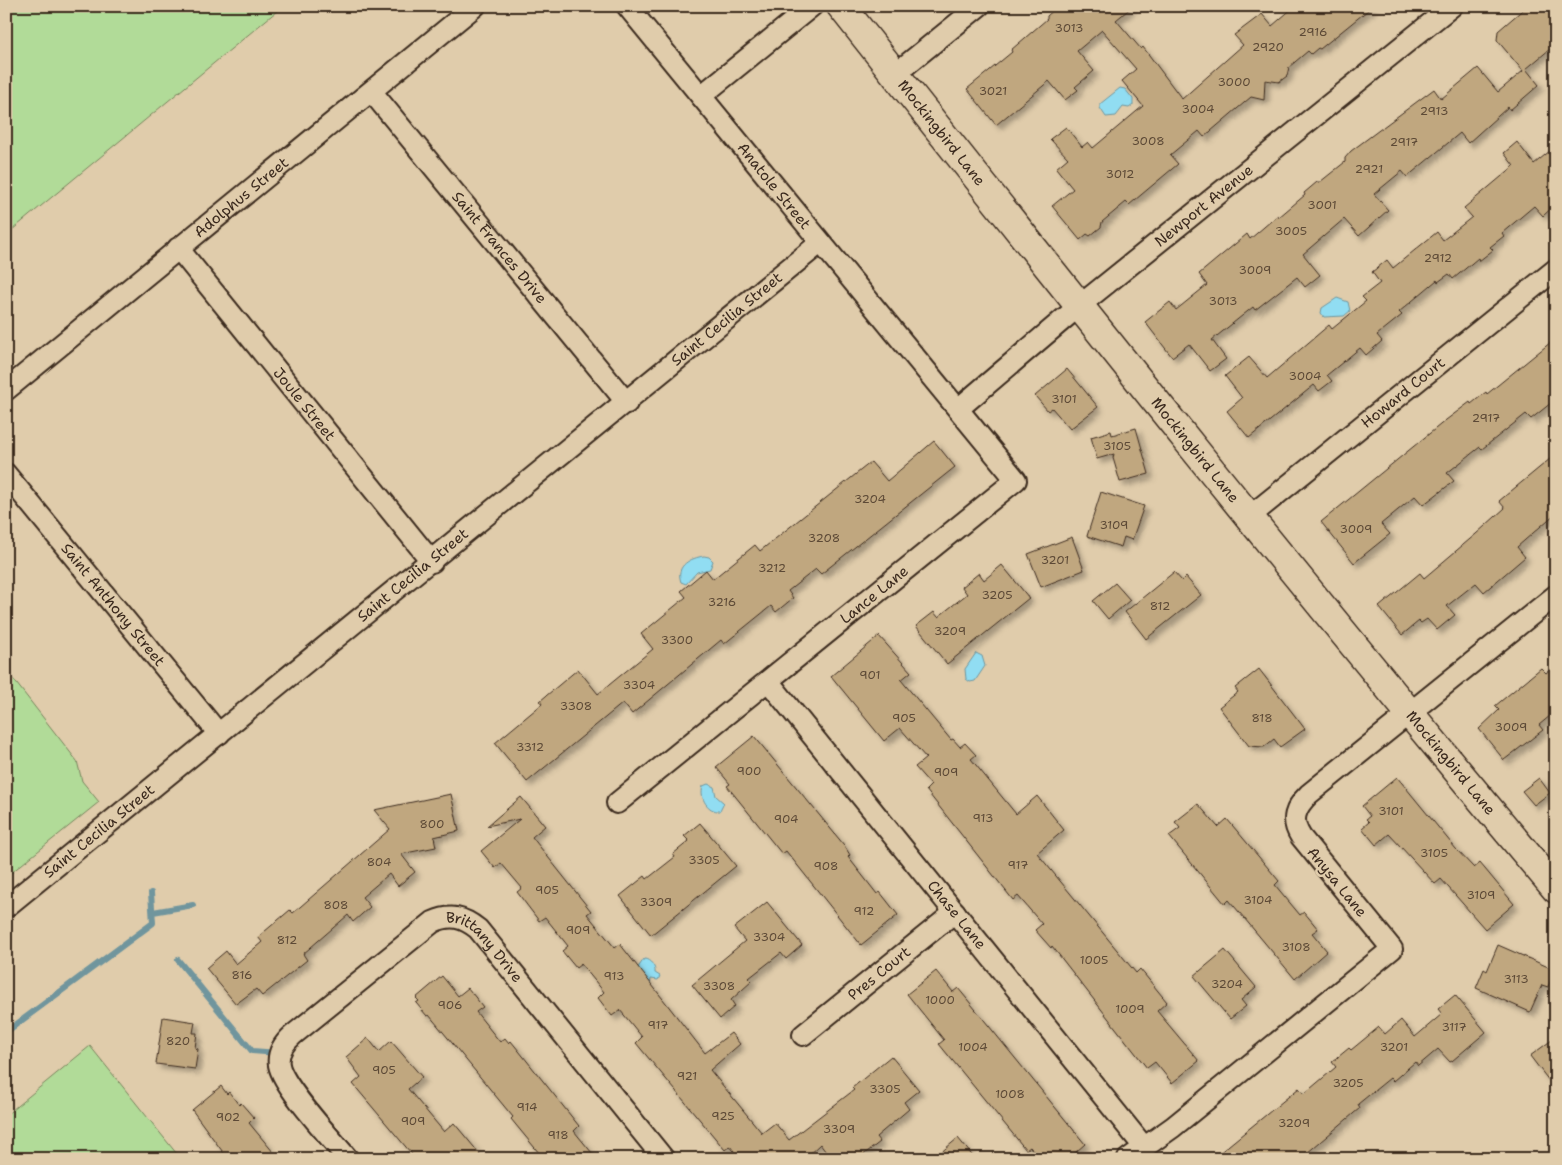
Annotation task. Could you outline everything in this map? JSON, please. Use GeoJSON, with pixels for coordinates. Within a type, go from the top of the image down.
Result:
{"type":"FeatureCollection","features":[{"type":"Feature","properties":{"kind":"street","name":"Adolphus Street"},"geometry":{"type":"LineString","coordinates":[[6,390],[475,6]]}},
{"type":"Feature","properties":{"kind":"street","name":"Anatole Street"},"geometry":{"type":"LineString","coordinates":[[627,6],[820,243],[922,364]]}},
{"type":"Feature","properties":{"kind":"street"},"geometry":{"type":"LineString","coordinates":[[701,96],[812,6]]}},
{"type":"Feature","properties":{"kind":"street","name":"Mockingbird Lane"},"geometry":{"type":"LineString","coordinates":[[841,6],[1249,517],[1408,713],[1556,889]]}},
{"type":"Feature","properties":{"kind":"street"},"geometry":{"type":"LineString","coordinates":[[895,74],[979,6]]}},
{"type":"Feature","properties":{"kind":"street","name":"Newport Avenue"},"geometry":{"type":"LineString","coordinates":[[958,408],[1079,306],[1452,6]]}},
{"type":"Feature","properties":{"kind":"street","name":"Saint Frances Drive"},"geometry":{"type":"LineString","coordinates":[[372,92],[627,403]]}},
{"type":"Feature","properties":{"kind":"street","name":"Saint Cecilia Street"},"geometry":{"type":"LineString","coordinates":[[6,907],[627,403],[820,243]]}},
{"type":"Feature","properties":{"kind":"street","name":"Joule Street"},"geometry":{"type":"LineString","coordinates":[[178,248],[432,562]]}},
{"type":"Feature","properties":{"kind":"street","name":"Howard Court"},"geometry":{"type":"LineString","coordinates":[[1249,517],[1556,269]]}},
{"type":"Feature","properties":{"kind":"street","name":"Lance Lane"},"geometry":{"type":"LineString","coordinates":[[617,803],[769,682],[1016,480],[922,364]]}},
{"type":"Feature","properties":{"kind":"street","name":"Saint Anthony Street"},"geometry":{"type":"LineString","coordinates":[[6,474],[219,734]]}},
{"type":"Feature","properties":{"kind":"street","name":"Anysa Lane"},"geometry":{"type":"LineString","coordinates":[[1136,1153],[1173,1127],[1392,949],[1301,837],[1294,824],[1294,816],[1302,801],[1309,794],[1556,595]]}},
{"type":"Feature","properties":{"kind":"street","name":"Chase Lane"},"geometry":{"type":"LineString","coordinates":[[769,682],[955,912],[1136,1153]]}},
{"type":"Feature","properties":{"kind":"street","name":"Pres Court"},"geometry":{"type":"LineString","coordinates":[[803,1035],[955,912]]}},
{"type":"Feature","properties":{"kind":"street","name":"Brittany Drive"},"geometry":{"type":"LineString","coordinates":[[348,1159],[284,1079],[279,1066],[282,1047],[292,1035],[433,922],[456,917],[478,929],[664,1159]]}},
{"type":"Feature","properties":{"kind":"green space"},"geometry":{"type":"Polygon","coordinates":[[[6,6],[283,6],[6,235],[6,6]]]}},
{"type":"Feature","properties":{"kind":"green space"},"geometry":{"type":"Polygon","coordinates":[[[6,670],[77,761],[82,781],[99,802],[6,877],[6,670]]]}},
{"type":"Feature","properties":{"kind":"green space"},"geometry":{"type":"Polygon","coordinates":[[[90,1046],[181,1159],[6,1159],[6,1115],[90,1046]]]}},
{"type":"Feature","properties":{"kind":"water"},"geometry":{"type":"Polygon","coordinates":[[[1120,88],[1125,89],[1133,99],[1133,105],[1129,108],[1123,107],[1116,116],[1106,117],[1100,108],[1100,104],[1120,88]]]}},
{"type":"Feature","properties":{"kind":"water"},"geometry":{"type":"Polygon","coordinates":[[[1337,298],[1348,302],[1350,311],[1344,316],[1324,317],[1321,313],[1322,308],[1337,298]]]}},
{"type":"Feature","properties":{"kind":"water"},"geometry":{"type":"Polygon","coordinates":[[[704,556],[709,557],[713,561],[710,569],[697,572],[686,584],[681,582],[680,571],[685,563],[704,556]]]}},
{"type":"Feature","properties":{"kind":"water"},"geometry":{"type":"Polygon","coordinates":[[[976,653],[982,656],[985,666],[975,681],[970,682],[966,679],[965,669],[976,653]]]}},
{"type":"Feature","properties":{"kind":"water"},"geometry":{"type":"Polygon","coordinates":[[[708,784],[714,787],[716,796],[724,803],[720,811],[708,807],[703,799],[703,786],[708,784]]]}},
{"type":"Feature","properties":{"kind":"water"},"geometry":{"type":"Polygon","coordinates":[[[644,959],[654,966],[655,973],[660,976],[658,980],[651,979],[650,986],[637,969],[644,959]]]}},
{"type":"Feature","properties":{"kind":"building"},"geometry":{"type":"Polygon","coordinates":[[[1058,6],[1133,6],[1116,20],[1141,49],[1143,47],[1182,99],[1243,45],[1234,35],[1262,14],[1272,26],[1295,6],[1373,6],[1320,49],[1318,48],[1311,54],[1308,51],[1289,67],[1287,76],[1279,82],[1265,80],[1264,100],[1251,97],[1204,137],[1199,131],[1170,155],[1178,164],[1129,205],[1126,202],[1102,222],[1101,227],[1090,236],[1087,234],[1080,240],[1052,206],[1073,189],[1056,168],[1068,158],[1050,139],[1066,127],[1082,147],[1088,142],[1093,148],[1143,106],[1122,81],[1136,69],[1102,30],[1077,51],[1094,71],[1075,87],[1078,90],[1065,100],[1049,81],[996,125],[967,89],[1012,52],[1011,50],[1047,19],[1047,16],[1058,6]]]}},
{"type":"Feature","properties":{"kind":"building"},"geometry":{"type":"Polygon","coordinates":[[[1527,6],[1556,6],[1556,44],[1526,69],[1539,85],[1510,110],[1508,107],[1468,143],[1460,133],[1407,177],[1402,171],[1374,194],[1388,210],[1359,236],[1344,219],[1303,254],[1320,275],[1305,287],[1297,277],[1255,310],[1253,307],[1212,340],[1226,359],[1210,371],[1189,344],[1172,357],[1145,322],[1170,302],[1176,310],[1207,285],[1199,274],[1247,234],[1250,239],[1278,215],[1279,217],[1317,182],[1320,182],[1345,162],[1345,158],[1351,151],[1434,89],[1441,99],[1478,68],[1498,92],[1523,71],[1497,40],[1498,31],[1527,6]]]}},
{"type":"Feature","properties":{"kind":"building"},"geometry":{"type":"Polygon","coordinates":[[[1517,142],[1534,164],[1556,146],[1556,204],[1543,216],[1534,206],[1502,233],[1504,236],[1490,247],[1493,250],[1479,261],[1478,258],[1453,279],[1449,274],[1438,282],[1437,280],[1399,312],[1402,315],[1377,335],[1382,341],[1366,355],[1360,348],[1327,375],[1332,381],[1319,391],[1314,385],[1249,438],[1227,411],[1242,398],[1225,376],[1249,357],[1267,378],[1329,325],[1332,329],[1366,301],[1362,297],[1380,283],[1372,272],[1387,260],[1393,268],[1437,232],[1443,240],[1472,217],[1464,208],[1514,166],[1504,153],[1517,142]]]}},
{"type":"Feature","properties":{"kind":"building"},"geometry":{"type":"Polygon","coordinates":[[[1556,338],[1556,399],[1531,419],[1526,414],[1482,449],[1480,447],[1447,473],[1454,481],[1423,505],[1415,496],[1381,524],[1390,534],[1354,563],[1321,522],[1446,420],[1470,402],[1471,404],[1486,392],[1487,394],[1556,338]]]}},
{"type":"Feature","properties":{"kind":"building"},"geometry":{"type":"Polygon","coordinates":[[[1067,369],[1098,407],[1070,429],[1052,408],[1048,411],[1035,396],[1067,369]]]}},
{"type":"Feature","properties":{"kind":"building"},"geometry":{"type":"Polygon","coordinates":[[[1136,428],[1149,474],[1120,482],[1113,458],[1114,454],[1097,459],[1091,437],[1111,431],[1112,435],[1136,428]]]}},
{"type":"Feature","properties":{"kind":"building"},"geometry":{"type":"Polygon","coordinates":[[[934,441],[955,467],[821,574],[816,569],[788,591],[793,598],[776,612],[771,606],[724,644],[721,640],[632,714],[623,703],[527,782],[495,743],[542,704],[540,701],[578,669],[598,694],[653,649],[641,634],[686,597],[681,591],[706,570],[713,579],[755,545],[760,551],[871,462],[887,481],[934,441]]]}},
{"type":"Feature","properties":{"kind":"building"},"geometry":{"type":"Polygon","coordinates":[[[1556,454],[1556,513],[1517,547],[1525,557],[1484,592],[1476,583],[1447,606],[1455,615],[1437,630],[1427,619],[1421,623],[1419,621],[1402,635],[1379,607],[1420,573],[1424,578],[1476,534],[1505,508],[1499,501],[1556,454]]]}},
{"type":"Feature","properties":{"kind":"building"},"geometry":{"type":"Polygon","coordinates":[[[1101,492],[1144,506],[1132,540],[1124,537],[1121,547],[1087,536],[1101,492]]]}},
{"type":"Feature","properties":{"kind":"building"},"geometry":{"type":"Polygon","coordinates":[[[1072,537],[1084,570],[1041,587],[1028,554],[1072,537]]]}},
{"type":"Feature","properties":{"kind":"building"},"geometry":{"type":"Polygon","coordinates":[[[1002,565],[1029,598],[947,664],[916,626],[934,612],[938,617],[967,594],[962,587],[979,573],[984,580],[1002,565]]]}},
{"type":"Feature","properties":{"kind":"building"},"geometry":{"type":"Polygon","coordinates":[[[1174,572],[1182,581],[1186,577],[1201,595],[1146,639],[1125,612],[1174,572]]]}},
{"type":"Feature","properties":{"kind":"building"},"geometry":{"type":"Polygon","coordinates":[[[1115,583],[1130,600],[1108,619],[1093,601],[1115,583]]]}},
{"type":"Feature","properties":{"kind":"building"},"geometry":{"type":"Polygon","coordinates":[[[879,636],[911,672],[901,680],[951,740],[953,739],[960,747],[965,743],[976,755],[971,759],[1016,814],[1037,796],[1064,830],[1037,853],[1136,973],[1140,969],[1167,1002],[1157,1011],[1199,1061],[1172,1083],[1155,1062],[1147,1068],[1052,946],[1051,948],[1035,930],[1042,924],[1018,896],[1013,900],[926,790],[931,785],[915,767],[926,758],[900,728],[884,741],[831,676],[879,636]]]}},
{"type":"Feature","properties":{"kind":"building"},"geometry":{"type":"Polygon","coordinates":[[[1556,665],[1556,711],[1539,725],[1543,730],[1504,760],[1479,729],[1499,710],[1495,706],[1541,668],[1546,673],[1556,665]]]}},
{"type":"Feature","properties":{"kind":"building"},"geometry":{"type":"Polygon","coordinates":[[[1259,669],[1305,729],[1280,747],[1274,739],[1264,747],[1249,746],[1219,707],[1238,692],[1235,688],[1259,669]]]}},
{"type":"Feature","properties":{"kind":"building"},"geometry":{"type":"Polygon","coordinates":[[[754,736],[844,845],[850,855],[848,857],[877,894],[880,892],[898,915],[861,945],[786,851],[782,854],[727,786],[730,784],[716,767],[754,736]]]}},
{"type":"Feature","properties":{"kind":"building"},"geometry":{"type":"Polygon","coordinates":[[[1397,777],[1456,849],[1474,868],[1480,863],[1514,904],[1485,929],[1441,879],[1435,884],[1389,834],[1376,845],[1362,828],[1369,822],[1366,819],[1370,816],[1362,806],[1397,777]]]}},
{"type":"Feature","properties":{"kind":"building"},"geometry":{"type":"Polygon","coordinates":[[[1539,778],[1550,793],[1534,805],[1522,791],[1539,778]]]}},
{"type":"Feature","properties":{"kind":"building"},"geometry":{"type":"Polygon","coordinates":[[[451,794],[459,831],[434,837],[436,847],[401,854],[415,872],[398,886],[389,874],[362,897],[370,907],[353,922],[348,915],[303,954],[307,960],[262,996],[256,989],[236,1004],[206,968],[226,951],[236,964],[262,942],[258,937],[290,910],[293,913],[390,829],[374,810],[451,794]]]}},
{"type":"Feature","properties":{"kind":"building"},"geometry":{"type":"Polygon","coordinates":[[[521,797],[545,826],[532,837],[591,911],[587,914],[615,948],[620,944],[705,1053],[731,1033],[740,1044],[710,1070],[762,1133],[775,1123],[789,1140],[854,1090],[852,1088],[891,1056],[919,1090],[904,1102],[909,1109],[876,1137],[880,1142],[858,1159],[831,1159],[820,1144],[804,1159],[740,1159],[730,1146],[725,1150],[636,1043],[642,1037],[620,1010],[612,1016],[598,998],[604,992],[581,964],[576,968],[562,951],[568,946],[545,917],[539,921],[517,892],[522,888],[501,863],[495,868],[481,851],[520,819],[487,826],[521,797]]]}},
{"type":"Feature","properties":{"kind":"building"},"geometry":{"type":"Polygon","coordinates":[[[1198,804],[1218,827],[1227,819],[1279,881],[1275,885],[1300,915],[1304,912],[1318,929],[1312,933],[1327,951],[1295,979],[1229,900],[1225,904],[1169,836],[1180,828],[1175,822],[1198,804]]]}},
{"type":"Feature","properties":{"kind":"building"},"geometry":{"type":"Polygon","coordinates":[[[700,823],[736,866],[651,935],[620,896],[645,876],[647,879],[675,857],[673,854],[689,841],[684,836],[700,823]]]}},
{"type":"Feature","properties":{"kind":"building"},"geometry":{"type":"Polygon","coordinates":[[[767,902],[802,945],[786,959],[781,953],[749,978],[752,981],[731,1000],[735,1006],[720,1019],[692,985],[745,941],[734,928],[767,902]]]}},
{"type":"Feature","properties":{"kind":"building"},"geometry":{"type":"Polygon","coordinates":[[[1498,945],[1555,970],[1548,987],[1542,985],[1530,1012],[1476,988],[1484,969],[1487,971],[1498,945]]]}},
{"type":"Feature","properties":{"kind":"building"},"geometry":{"type":"Polygon","coordinates":[[[1225,950],[1256,987],[1241,1000],[1246,1006],[1230,1019],[1194,976],[1225,950]]]}},
{"type":"Feature","properties":{"kind":"building"},"geometry":{"type":"Polygon","coordinates":[[[936,971],[953,992],[958,988],[1085,1144],[1068,1159],[1040,1159],[1030,1147],[1026,1150],[939,1044],[944,1040],[907,994],[936,971]]]}},
{"type":"Feature","properties":{"kind":"building"},"geometry":{"type":"Polygon","coordinates":[[[442,976],[458,996],[468,988],[483,1007],[476,1012],[500,1042],[505,1038],[509,1043],[511,1041],[579,1126],[574,1131],[597,1159],[544,1159],[511,1119],[513,1117],[429,1015],[427,1016],[416,1003],[419,1001],[416,998],[442,976]]]}},
{"type":"Feature","properties":{"kind":"building"},"geometry":{"type":"Polygon","coordinates":[[[1455,995],[1486,1032],[1452,1061],[1450,1062],[1438,1049],[1418,1066],[1415,1062],[1393,1081],[1390,1078],[1358,1104],[1360,1108],[1300,1159],[1212,1159],[1299,1088],[1304,1094],[1336,1067],[1332,1062],[1349,1048],[1351,1050],[1379,1027],[1385,1034],[1401,1020],[1415,1037],[1442,1014],[1438,1009],[1455,995]]]}},
{"type":"Feature","properties":{"kind":"building"},"geometry":{"type":"Polygon","coordinates":[[[163,1017],[195,1022],[193,1033],[197,1033],[195,1048],[198,1049],[195,1069],[156,1064],[163,1017]]]}},
{"type":"Feature","properties":{"kind":"building"},"geometry":{"type":"Polygon","coordinates":[[[1556,1037],[1556,1090],[1530,1056],[1556,1037]]]}},
{"type":"Feature","properties":{"kind":"building"},"geometry":{"type":"Polygon","coordinates":[[[368,1038],[379,1052],[391,1041],[422,1077],[408,1089],[444,1132],[454,1123],[484,1159],[416,1159],[353,1084],[361,1077],[346,1057],[368,1038]]]}},
{"type":"Feature","properties":{"kind":"building"},"geometry":{"type":"Polygon","coordinates":[[[221,1086],[227,1094],[229,1092],[239,1105],[241,1103],[254,1118],[249,1123],[279,1159],[228,1159],[192,1110],[221,1086]]]}},
{"type":"Feature","properties":{"kind":"building"},"geometry":{"type":"Polygon","coordinates":[[[958,1138],[975,1159],[933,1159],[958,1138]]]}},
{"type":"Feature","properties":{"kind":"waterway"},"geometry":{"type":"LineString","coordinates":[[6,1032],[153,923],[151,893]]}},
{"type":"Feature","properties":{"kind":"waterway"},"geometry":{"type":"LineString","coordinates":[[153,912],[193,905]]}},
{"type":"Feature","properties":{"kind":"waterway"},"geometry":{"type":"LineString","coordinates":[[178,960],[252,1051],[278,1053]]}}]}
